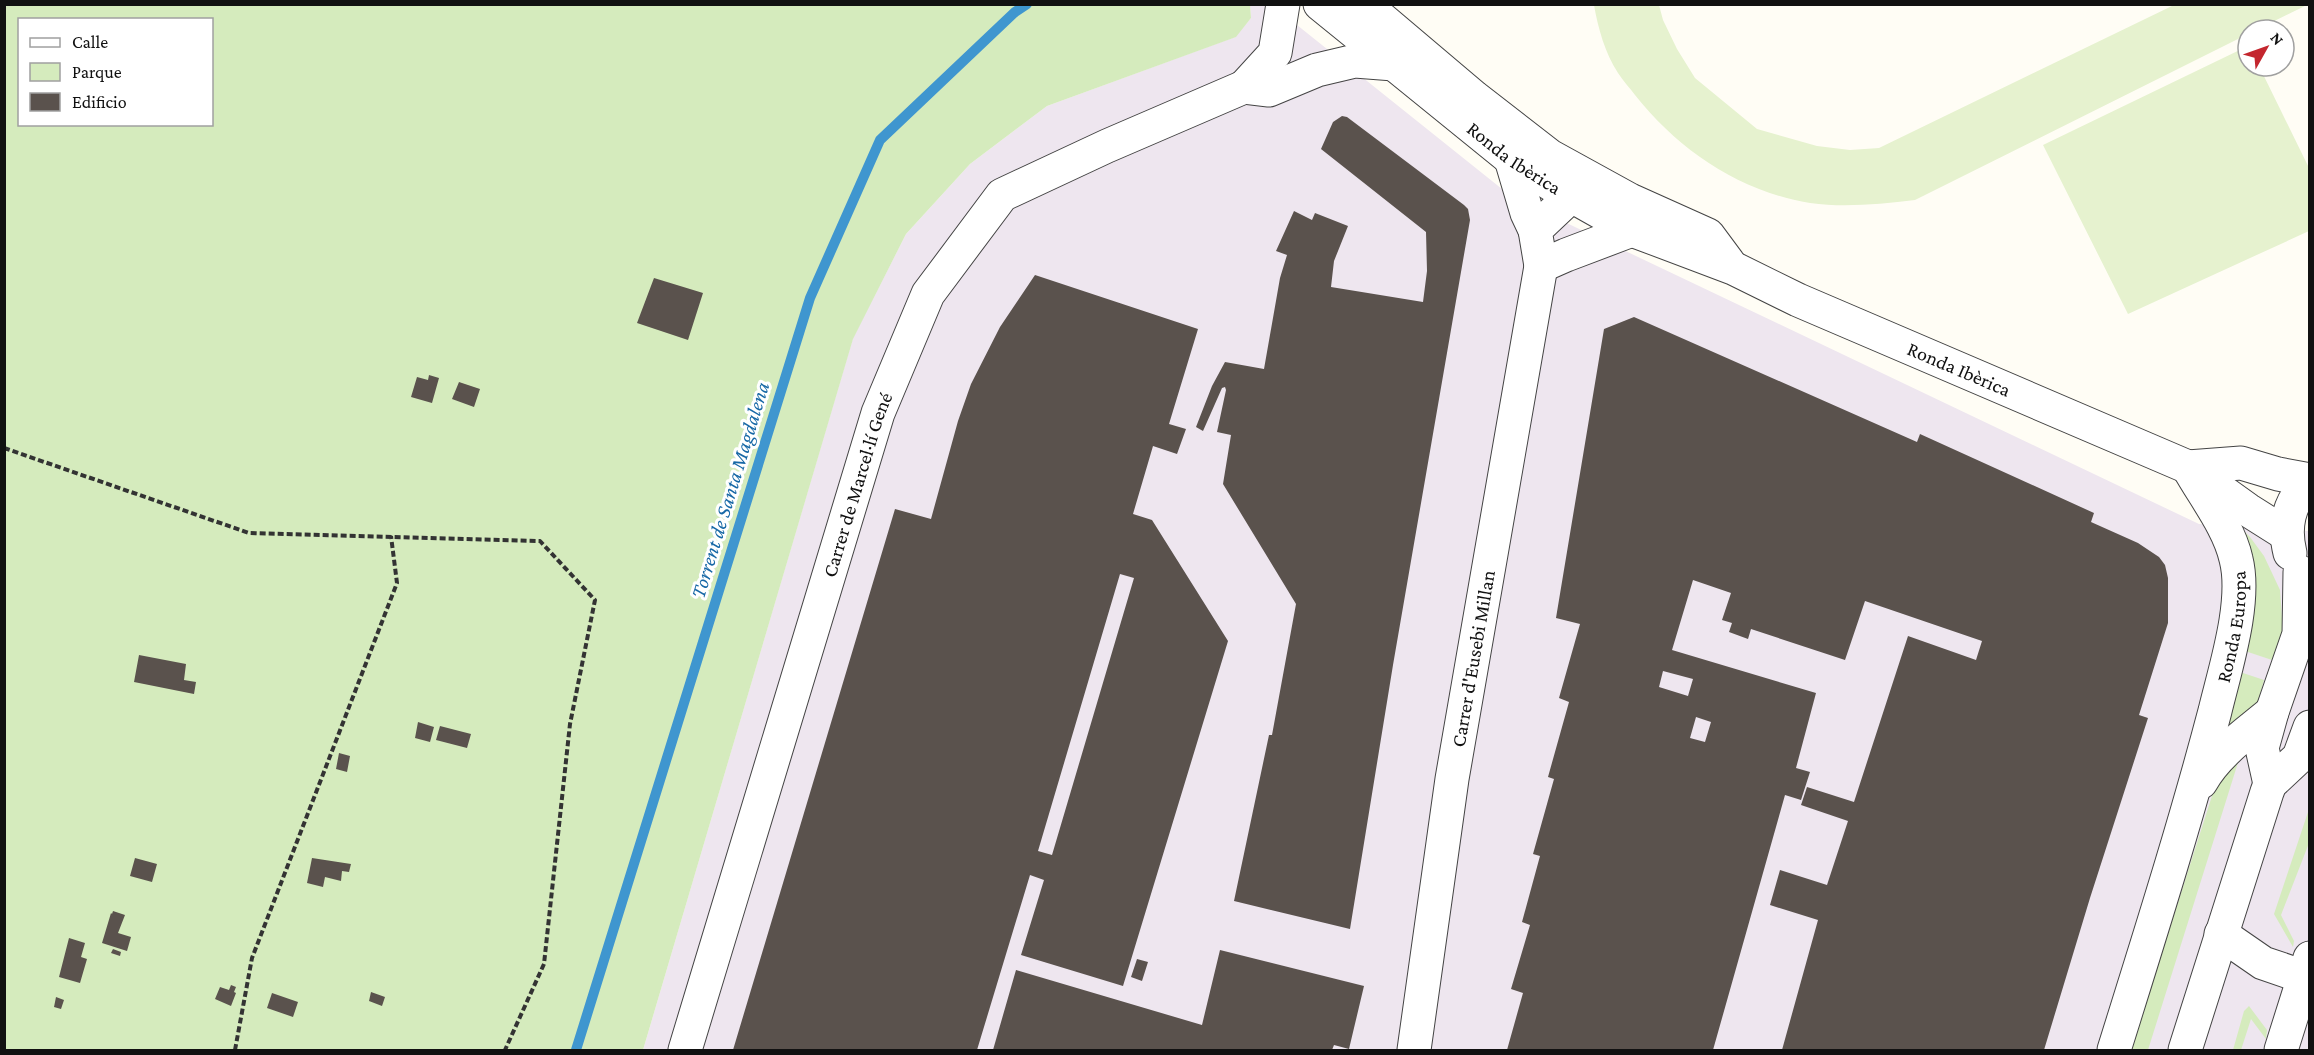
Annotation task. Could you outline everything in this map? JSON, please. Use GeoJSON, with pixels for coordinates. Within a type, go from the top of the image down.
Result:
{"type":"FeatureCollection","features":[{"type":"Feature","properties":{"kind":"street"},"geometry":{"type":"LineString","coordinates":[[1244,87],[1275,53],[1283,4]]}},
{"type":"Feature","properties":{"kind":"street","name":"Ronda Ibèrica"},"geometry":{"type":"LineString","coordinates":[[1320,4],[1511,159],[1586,190],[1708,235],[1733,268]]}},
{"type":"Feature","properties":{"kind":"street","name":"Ronda Ibèrica"},"geometry":{"type":"LineString","coordinates":[[1364,4],[1474,97],[1551,156],[1632,230],[1733,268],[1798,300],[2188,467],[2255,515],[2286,534]]}},
{"type":"Feature","properties":{"kind":"street"},"geometry":{"type":"LineString","coordinates":[[1244,87],[1269,90],[1317,70],[1355,61],[1394,64]]}},
{"type":"Feature","properties":{"kind":"street","name":"Carrer de Marcel·lí Gené"},"geometry":{"type":"LineString","coordinates":[[685,1050],[878,413],[928,294],[1002,195],[1107,146],[1244,87]]}},
{"type":"Feature","properties":{"kind":"street","name":"Carrer d'Eusebi Millan"},"geometry":{"type":"LineString","coordinates":[[1414,1050],[1452,779],[1541,266],[1535,230],[1527,213],[1511,159]]}},
{"type":"Feature","properties":{"kind":"street"},"geometry":{"type":"LineString","coordinates":[[1535,230],[1586,190]]}},
{"type":"Feature","properties":{"kind":"street"},"geometry":{"type":"LineString","coordinates":[[1541,266],[1632,230]]}},
{"type":"Feature","properties":{"kind":"street"},"geometry":{"type":"LineString","coordinates":[[2303,583],[2290,554],[2286,534],[2292,504],[2300,491],[2299,478],[2310,458]]}},
{"type":"Feature","properties":{"kind":"street","name":"Ronda Ibèrica"},"geometry":{"type":"LineString","coordinates":[[2188,467],[2241,463],[2299,478]]}},
{"type":"Feature","properties":{"kind":"street","name":"Ronda Europa"},"geometry":{"type":"LineString","coordinates":[[2114,1050],[2193,795],[2229,656],[2238,605],[2237,560],[2227,534],[2188,467]]}},
{"type":"Feature","properties":{"kind":"street"},"geometry":{"type":"LineString","coordinates":[[2255,515],[2303,583]]}},
{"type":"Feature","properties":{"kind":"street","name":"Ronda Europa"},"geometry":{"type":"LineString","coordinates":[[2270,784],[2262,748],[2299,634],[2303,583]]}},
{"type":"Feature","properties":{"kind":"street","name":"Ronda Europa"},"geometry":{"type":"LineString","coordinates":[[2193,795],[2208,769],[2272,712]]}},
{"type":"Feature","properties":{"kind":"street"},"geometry":{"type":"LineString","coordinates":[[2185,1050],[2270,784],[2306,744]]}},
{"type":"Feature","properties":{"kind":"street"},"geometry":{"type":"LineString","coordinates":[[2221,934],[2263,963],[2307,968],[2281,1050]]}},
{"type":"Feature","properties":{"kind":"path"},"geometry":{"type":"LineString","coordinates":[[4,448],[249,533],[540,541],[595,600],[570,724],[544,964],[505,1050]]}},
{"type":"Feature","properties":{"kind":"path"},"geometry":{"type":"LineString","coordinates":[[235,1050],[252,958],[397,583],[391,536]]}},
{"type":"Feature","properties":{"kind":"shaded area"},"geometry":{"type":"Polygon","coordinates":[[[1250,5],[1272,5],[1512,197],[2199,524],[2309,531],[2309,1050],[643,1050],[853,338],[906,234],[970,164],[1047,106],[1235,37],[1251,18],[1250,5]]]}},
{"type":"Feature","properties":{"kind":"green space"},"geometry":{"type":"Polygon","coordinates":[[[1250,4],[1251,18],[1236,37],[1047,106],[970,164],[906,234],[853,339],[643,1050],[5,1050],[4,5],[1250,4]]]}},
{"type":"Feature","properties":{"kind":"green space"},"geometry":{"type":"Polygon","coordinates":[[[1594,5],[1659,5],[1663,20],[1677,49],[1695,78],[1757,129],[1817,146],[1850,150],[1879,148],[2174,5],[2307,5],[2280,18],[2236,18],[2236,40],[1915,200],[1849,205],[1810,203],[1784,197],[1758,189],[1712,165],[1671,133],[1635,95],[1613,65],[1600,31],[1594,5]]]}},
{"type":"Feature","properties":{"kind":"green space"},"geometry":{"type":"Polygon","coordinates":[[[2236,52],[2236,78],[2265,78],[2309,168],[2309,231],[2128,314],[2043,145],[2236,52]]]}},
{"type":"Feature","properties":{"kind":"green space"},"geometry":{"type":"Polygon","coordinates":[[[2225,512],[2250,537],[2264,556],[2280,590],[2283,632],[2272,660],[2239,649],[2225,512]]]}},
{"type":"Feature","properties":{"kind":"green space"},"geometry":{"type":"Polygon","coordinates":[[[2234,670],[2264,680],[2255,713],[2210,754],[2234,670]]]}},
{"type":"Feature","properties":{"kind":"green space"},"geometry":{"type":"Polygon","coordinates":[[[2241,753],[2148,1050],[2131,1050],[2218,777],[2241,753]]]}},
{"type":"Feature","properties":{"kind":"green space"},"geometry":{"type":"Polygon","coordinates":[[[2309,809],[2309,843],[2281,915],[2294,941],[2293,947],[2274,914],[2309,809]]]}},
{"type":"Feature","properties":{"kind":"green space"},"geometry":{"type":"Polygon","coordinates":[[[2249,1006],[2267,1030],[2266,1039],[2251,1019],[2241,1050],[2233,1050],[2244,1011],[2249,1006]]]}},
{"type":"Feature","properties":{"kind":"building"},"geometry":{"type":"Polygon","coordinates":[[[1342,116],[1347,117],[1464,205],[1468,209],[1470,220],[1350,929],[1234,901],[1269,735],[1272,735],[1296,604],[1223,484],[1231,435],[1217,432],[1225,387],[1222,388],[1203,431],[1196,427],[1212,386],[1225,362],[1264,369],[1280,278],[1287,255],[1276,251],[1294,211],[1312,220],[1315,213],[1348,226],[1334,261],[1331,287],[1423,302],[1427,271],[1426,232],[1321,149],[1333,122],[1342,116]]]}},
{"type":"Feature","properties":{"kind":"building"},"geometry":{"type":"Polygon","coordinates":[[[1035,275],[1198,329],[1169,424],[1186,429],[1177,454],[1153,446],[1133,514],[1152,520],[1228,641],[1123,986],[1021,955],[1044,880],[1030,875],[977,1050],[733,1050],[895,509],[931,519],[958,421],[971,384],[1000,327],[1035,275]],[[1120,574],[1038,851],[1052,855],[1134,578],[1120,574]]]}},
{"type":"Feature","properties":{"kind":"building"},"geometry":{"type":"Polygon","coordinates":[[[654,278],[703,293],[688,340],[637,323],[654,278]]]}},
{"type":"Feature","properties":{"kind":"building"},"geometry":{"type":"Polygon","coordinates":[[[1634,317],[1917,442],[1920,434],[2094,513],[2091,522],[2138,543],[2159,557],[2165,565],[2168,578],[2168,623],[2139,715],[2148,718],[2044,1050],[1782,1050],[1818,920],[1770,905],[1780,870],[1827,885],[1848,821],[1801,805],[1807,787],[1854,802],[1908,636],[1976,660],[1982,641],[1865,601],[1845,660],[1751,629],[1748,639],[1729,632],[1732,623],[1722,620],[1731,593],[1693,580],[1672,650],[1816,693],[1796,768],[1810,772],[1801,800],[1785,795],[1713,1050],[1507,1050],[1523,993],[1511,989],[1530,925],[1522,922],[1540,856],[1533,854],[1554,779],[1548,777],[1569,702],[1559,698],[1580,624],[1556,618],[1604,329],[1634,317]],[[1663,671],[1659,687],[1688,696],[1693,679],[1663,671]],[[1696,717],[1690,738],[1705,742],[1711,722],[1696,717]]]}},
{"type":"Feature","properties":{"kind":"building"},"geometry":{"type":"Polygon","coordinates":[[[429,375],[439,378],[432,403],[411,397],[417,377],[428,380],[429,375]]]}},
{"type":"Feature","properties":{"kind":"building"},"geometry":{"type":"Polygon","coordinates":[[[459,382],[480,389],[474,407],[452,399],[459,382]]]}},
{"type":"Feature","properties":{"kind":"building"},"geometry":{"type":"Polygon","coordinates":[[[139,655],[186,664],[184,680],[196,682],[194,694],[134,682],[139,655]]]}},
{"type":"Feature","properties":{"kind":"building"},"geometry":{"type":"Polygon","coordinates":[[[418,722],[434,727],[430,742],[415,738],[418,722]]]}},
{"type":"Feature","properties":{"kind":"building"},"geometry":{"type":"Polygon","coordinates":[[[440,726],[471,734],[467,748],[436,740],[440,726]]]}},
{"type":"Feature","properties":{"kind":"building"},"geometry":{"type":"Polygon","coordinates":[[[339,753],[350,756],[347,772],[336,769],[339,753]]]}},
{"type":"Feature","properties":{"kind":"building"},"geometry":{"type":"Polygon","coordinates":[[[135,858],[157,864],[152,882],[130,876],[135,858]]]}},
{"type":"Feature","properties":{"kind":"building"},"geometry":{"type":"Polygon","coordinates":[[[312,858],[351,864],[349,872],[342,871],[341,881],[325,877],[323,887],[307,883],[312,858]]]}},
{"type":"Feature","properties":{"kind":"building"},"geometry":{"type":"Polygon","coordinates":[[[113,911],[125,915],[118,933],[131,937],[127,951],[102,943],[113,911]]]}},
{"type":"Feature","properties":{"kind":"building"},"geometry":{"type":"Polygon","coordinates":[[[69,938],[85,943],[81,957],[87,959],[80,983],[59,977],[69,938]]]}},
{"type":"Feature","properties":{"kind":"building"},"geometry":{"type":"Polygon","coordinates":[[[113,949],[121,952],[120,956],[111,953],[113,949]]]}},
{"type":"Feature","properties":{"kind":"building"},"geometry":{"type":"Polygon","coordinates":[[[1220,950],[1364,986],[1349,1049],[1334,1045],[1332,1050],[993,1050],[1016,970],[1202,1025],[1220,950]]]}},
{"type":"Feature","properties":{"kind":"building"},"geometry":{"type":"Polygon","coordinates":[[[1137,959],[1148,962],[1142,981],[1131,977],[1137,959]]]}},
{"type":"Feature","properties":{"kind":"building"},"geometry":{"type":"Polygon","coordinates":[[[231,985],[236,987],[234,992],[236,993],[231,1006],[215,999],[220,987],[229,990],[231,985]]]}},
{"type":"Feature","properties":{"kind":"building"},"geometry":{"type":"Polygon","coordinates":[[[371,992],[385,997],[382,1006],[369,1001],[371,992]]]}},
{"type":"Feature","properties":{"kind":"building"},"geometry":{"type":"Polygon","coordinates":[[[272,993],[298,1002],[293,1017],[267,1008],[272,993]]]}},
{"type":"Feature","properties":{"kind":"building"},"geometry":{"type":"Polygon","coordinates":[[[56,997],[64,1000],[61,1009],[54,1007],[56,997]]]}},
{"type":"Feature","properties":{"kind":"waterway","name":"Torrent de Santa Magdalena"},"geometry":{"type":"LineString","coordinates":[[576,1050],[810,298],[880,140],[1015,12],[1027,4]]}}]}
